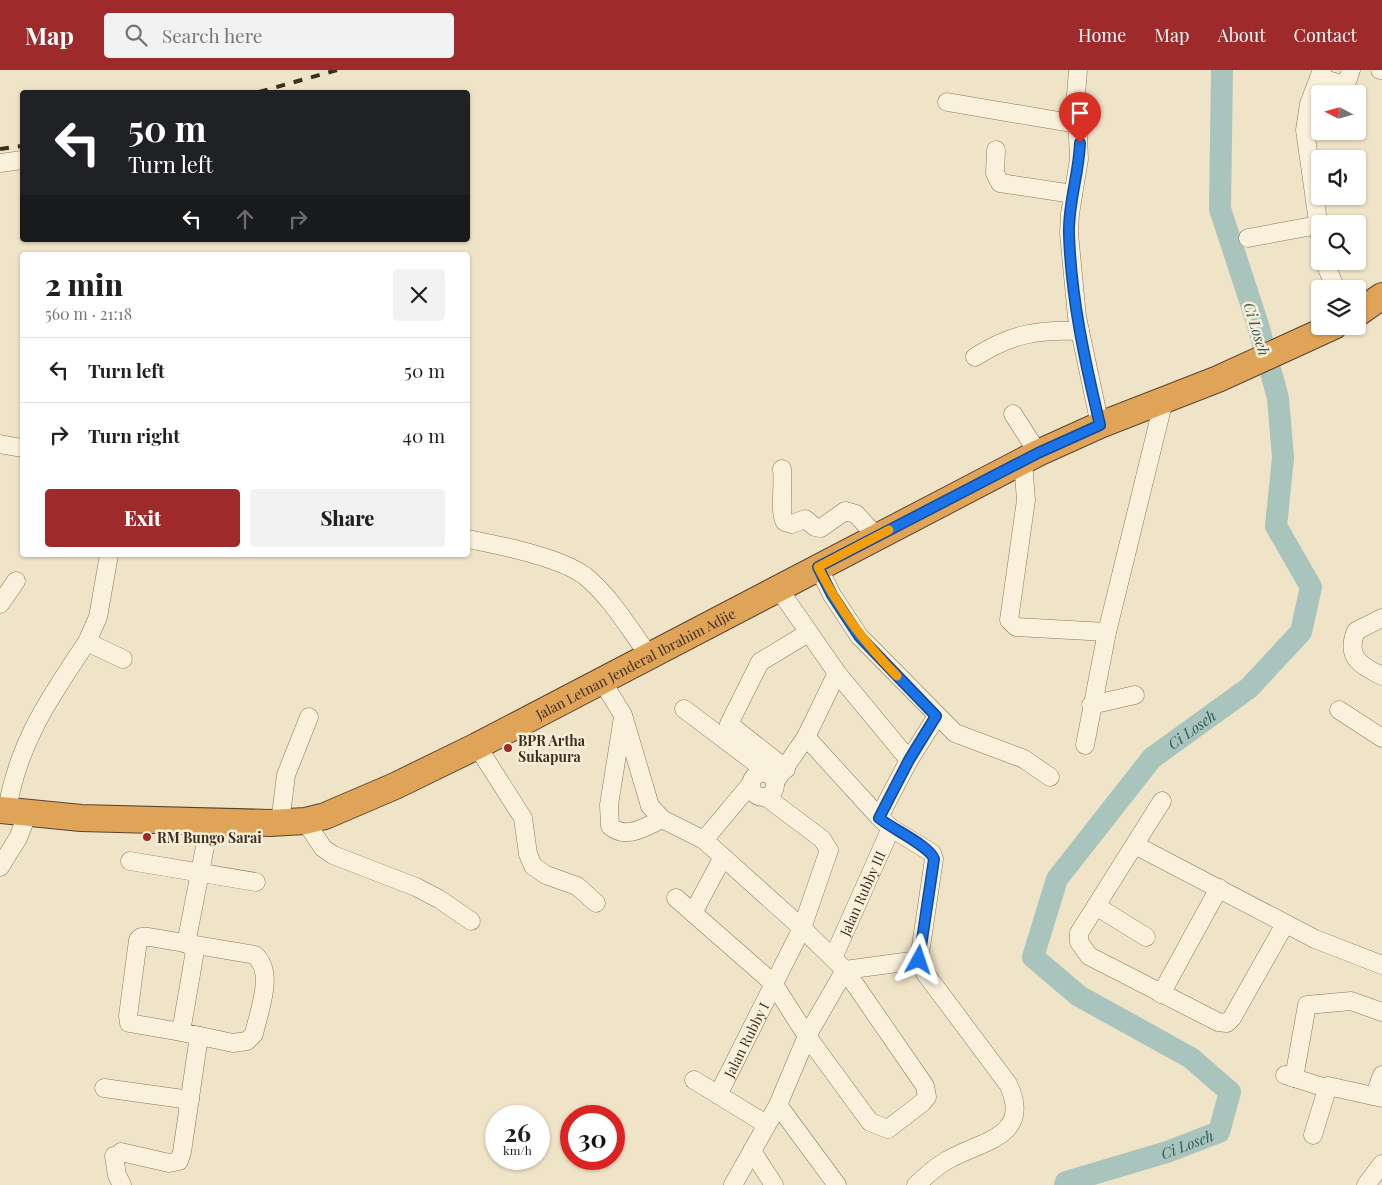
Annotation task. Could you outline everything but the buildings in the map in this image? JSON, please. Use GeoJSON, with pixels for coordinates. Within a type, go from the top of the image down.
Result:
{"type":"FeatureCollection","features":[{"type":"Feature","properties":{"kind":"highway"},"geometry":{"type":"LineString","coordinates":[[1366,307],[1382,296]]}},
{"type":"Feature","properties":{"kind":"highway","name":"Jalan Letnan Jenderal Ibrahim Adjie"},"geometry":{"type":"LineString","coordinates":[[12,811],[81,818],[293,822],[344,810],[477,746],[650,657],[876,536],[1030,458],[1100,425],[1218,378],[1314,335]]}},
{"type":"Feature","properties":{"kind":"street"},"geometry":{"type":"LineString","coordinates":[[1078,70],[1077,124],[1080,159],[1073,194],[1069,233],[1072,276],[1080,331],[1100,425]]}},
{"type":"Feature","properties":{"kind":"street"},"geometry":{"type":"LineString","coordinates":[[1317,215],[1305,130],[1309,104],[1321,74],[1342,84],[1348,79],[1351,70]]}},
{"type":"Feature","properties":{"kind":"street"},"geometry":{"type":"LineString","coordinates":[[947,102],[1077,124]]}},
{"type":"Feature","properties":{"kind":"street"},"geometry":{"type":"LineString","coordinates":[[996,150],[995,174],[1000,183],[1073,194]]}},
{"type":"Feature","properties":{"kind":"street"},"geometry":{"type":"LineString","coordinates":[[0,163],[20,160]]}},
{"type":"Feature","properties":{"kind":"street"},"geometry":{"type":"LineString","coordinates":[[1248,238],[1311,232]]}},
{"type":"Feature","properties":{"kind":"street"},"geometry":{"type":"LineString","coordinates":[[975,357],[1017,336],[1046,330],[1080,331]]}},
{"type":"Feature","properties":{"kind":"street"},"geometry":{"type":"LineString","coordinates":[[1085,745],[1091,705],[1164,400]]}},
{"type":"Feature","properties":{"kind":"street"},"geometry":{"type":"LineString","coordinates":[[1012,414],[1030,458],[1009,620],[1016,627],[1108,632]]}},
{"type":"Feature","properties":{"kind":"street"},"geometry":{"type":"LineString","coordinates":[[782,470],[784,491],[780,512],[785,522],[792,524],[805,519],[815,527],[821,528],[845,510],[856,514],[876,536]]}},
{"type":"Feature","properties":{"kind":"street"},"geometry":{"type":"LineString","coordinates":[[470,539],[509,547],[575,570],[586,576],[606,597],[650,657]]}},
{"type":"Feature","properties":{"kind":"street"},"geometry":{"type":"LineString","coordinates":[[0,867],[18,838],[12,811],[12,782],[25,742],[43,708],[87,642],[98,617],[110,557]]}},
{"type":"Feature","properties":{"kind":"street"},"geometry":{"type":"LineString","coordinates":[[818,567],[832,595],[859,636],[936,716],[955,733],[1011,753],[1050,776]]}},
{"type":"Feature","properties":{"kind":"street"},"geometry":{"type":"LineString","coordinates":[[0,604],[16,581]]}},
{"type":"Feature","properties":{"kind":"street"},"geometry":{"type":"LineString","coordinates":[[778,588],[837,673],[909,760]]}},
{"type":"Feature","properties":{"kind":"street"},"geometry":{"type":"LineString","coordinates":[[1382,618],[1356,631],[1352,641],[1354,654],[1363,667],[1382,676]]}},
{"type":"Feature","properties":{"kind":"street"},"geometry":{"type":"LineString","coordinates":[[725,731],[760,662],[808,633]]}},
{"type":"Feature","properties":{"kind":"street"},"geometry":{"type":"LineString","coordinates":[[87,642],[124,659]]}},
{"type":"Feature","properties":{"kind":"street"},"geometry":{"type":"LineString","coordinates":[[704,840],[750,785],[757,796],[773,780],[806,737],[837,673]]}},
{"type":"Feature","properties":{"kind":"street"},"geometry":{"type":"LineString","coordinates":[[602,681],[623,715],[650,806],[662,819],[704,840],[839,964],[922,1081],[927,1097],[924,1102],[888,1128],[876,1126],[870,1122],[807,1036],[773,983],[676,898]]}},
{"type":"Feature","properties":{"kind":"street"},"geometry":{"type":"LineString","coordinates":[[1091,705],[1135,695]]}},
{"type":"Feature","properties":{"kind":"street"},"geometry":{"type":"LineString","coordinates":[[684,709],[725,731],[773,780]]}},
{"type":"Feature","properties":{"kind":"street"},"geometry":{"type":"LineString","coordinates":[[1339,710],[1382,738]]}},
{"type":"Feature","properties":{"kind":"street"},"geometry":{"type":"LineString","coordinates":[[623,715],[608,806],[610,826],[616,831],[624,833],[662,819]]}},
{"type":"Feature","properties":{"kind":"street","name":"Jalan Rubby III"},"geometry":{"type":"LineString","coordinates":[[732,1185],[778,1105],[839,964],[885,823],[909,760],[936,716]]}},
{"type":"Feature","properties":{"kind":"street"},"geometry":{"type":"LineString","coordinates":[[309,717],[286,775],[293,822],[333,855],[416,887],[439,899],[471,921]]}},
{"type":"Feature","properties":{"kind":"street"},"geometry":{"type":"LineString","coordinates":[[806,737],[885,823],[927,849],[934,859],[919,960],[925,973],[1008,1084],[1014,1096],[1015,1106],[1010,1126],[1000,1136],[946,1161],[916,1185]]}},
{"type":"Feature","properties":{"kind":"street"},"geometry":{"type":"LineString","coordinates":[[477,746],[525,822],[528,854],[533,866],[546,875],[577,886],[596,902]]}},
{"type":"Feature","properties":{"kind":"street","name":"Jalan Rubby I"},"geometry":{"type":"LineString","coordinates":[[718,1095],[802,928],[830,850],[773,780]]}},
{"type":"Feature","properties":{"kind":"street"},"geometry":{"type":"LineString","coordinates":[[1162,801],[1079,933],[1082,949],[1089,956],[1161,994],[1218,1022],[1227,1023],[1232,1018],[1285,924]]}},
{"type":"Feature","properties":{"kind":"street"},"geometry":{"type":"LineString","coordinates":[[181,1032],[199,874],[210,821]]}},
{"type":"Feature","properties":{"kind":"street"},"geometry":{"type":"LineString","coordinates":[[1135,845],[1315,939],[1382,966]]}},
{"type":"Feature","properties":{"kind":"street"},"geometry":{"type":"LineString","coordinates":[[693,912],[723,857]]}},
{"type":"Feature","properties":{"kind":"street"},"geometry":{"type":"LineString","coordinates":[[130,861],[256,882]]}},
{"type":"Feature","properties":{"kind":"street"},"geometry":{"type":"LineString","coordinates":[[1161,994],[1219,888]]}},
{"type":"Feature","properties":{"kind":"street"},"geometry":{"type":"LineString","coordinates":[[1096,906],[1146,937]]}},
{"type":"Feature","properties":{"kind":"street"},"geometry":{"type":"LineString","coordinates":[[148,937],[256,955],[262,961],[266,974],[251,1039],[241,1043],[233,1043],[181,1032],[132,1024],[127,1019],[139,938],[148,937]]}},
{"type":"Feature","properties":{"kind":"street"},"geometry":{"type":"LineString","coordinates":[[839,964],[919,960]]}},
{"type":"Feature","properties":{"kind":"street"},"geometry":{"type":"LineString","coordinates":[[1382,1012],[1351,1001],[1308,1005],[1290,1076],[1326,1088],[1330,1086],[1378,1097],[1382,1075]]}},
{"type":"Feature","properties":{"kind":"street"},"geometry":{"type":"LineString","coordinates":[[122,1185],[117,1175],[117,1154],[169,1163],[179,1161],[199,1036]]}},
{"type":"Feature","properties":{"kind":"street"},"geometry":{"type":"LineString","coordinates":[[694,1080],[766,1124]]}},
{"type":"Feature","properties":{"kind":"street"},"geometry":{"type":"LineString","coordinates":[[104,1088],[190,1100]]}},
{"type":"Feature","properties":{"kind":"street"},"geometry":{"type":"LineString","coordinates":[[1313,1136],[1326,1088]]}},
{"type":"Feature","properties":{"kind":"street"},"geometry":{"type":"LineString","coordinates":[[778,1105],[837,1185]]}},
{"type":"Feature","properties":{"kind":"street"},"geometry":{"type":"LineString","coordinates":[[752,1151],[774,1185]]}},
{"type":"Feature","properties":{"kind":"street"},"geometry":{"type":"LineString","coordinates":[[1366,1185],[1382,1164]]}},
{"type":"Feature","properties":{"kind":"waterway","name":"Ci Loseh"},"geometry":{"type":"LineString","coordinates":[[1065,1185],[1066,1182],[1167,1152],[1219,1132],[1230,1092],[1191,1058],[1079,996],[1033,957],[1057,879],[1152,758],[1249,688],[1301,632],[1311,587],[1276,526],[1283,458],[1278,398],[1258,325],[1220,209],[1222,70]]}},
{"type":"Feature","properties":{"kind":"railway"},"geometry":{"type":"LineString","coordinates":[[266,90],[337,70]]}},
{"type":"Feature","properties":{"kind":"railway"},"geometry":{"type":"LineString","coordinates":[[0,149],[20,146]]}},
{"type":"Feature","properties":{"kind":"slow traffic"},"geometry":{"type":"LineString","coordinates":[[889,530],[818,567],[832,595],[859,636],[897,676]]}},
{"type":"Feature","properties":{"kind":"place","name":"BPR Artha Sukapura"},"geometry":{"type":"Point","coordinates":[508,748]}},
{"type":"Feature","properties":{"kind":"place","name":"RM Bungo Sarai"},"geometry":{"type":"Point","coordinates":[147,837]}},
{"type":"Feature","properties":{"kind":"route"},"geometry":{"type":"LineString","coordinates":[[919,960],[920,940],[934,859],[932,853],[927,849],[890,828],[879,818],[909,760],[936,716],[859,636],[832,595],[818,567],[1038,453],[1100,425],[1089,379],[1072,276],[1069,233],[1070,214],[1080,159],[1080,143]]}}]}
